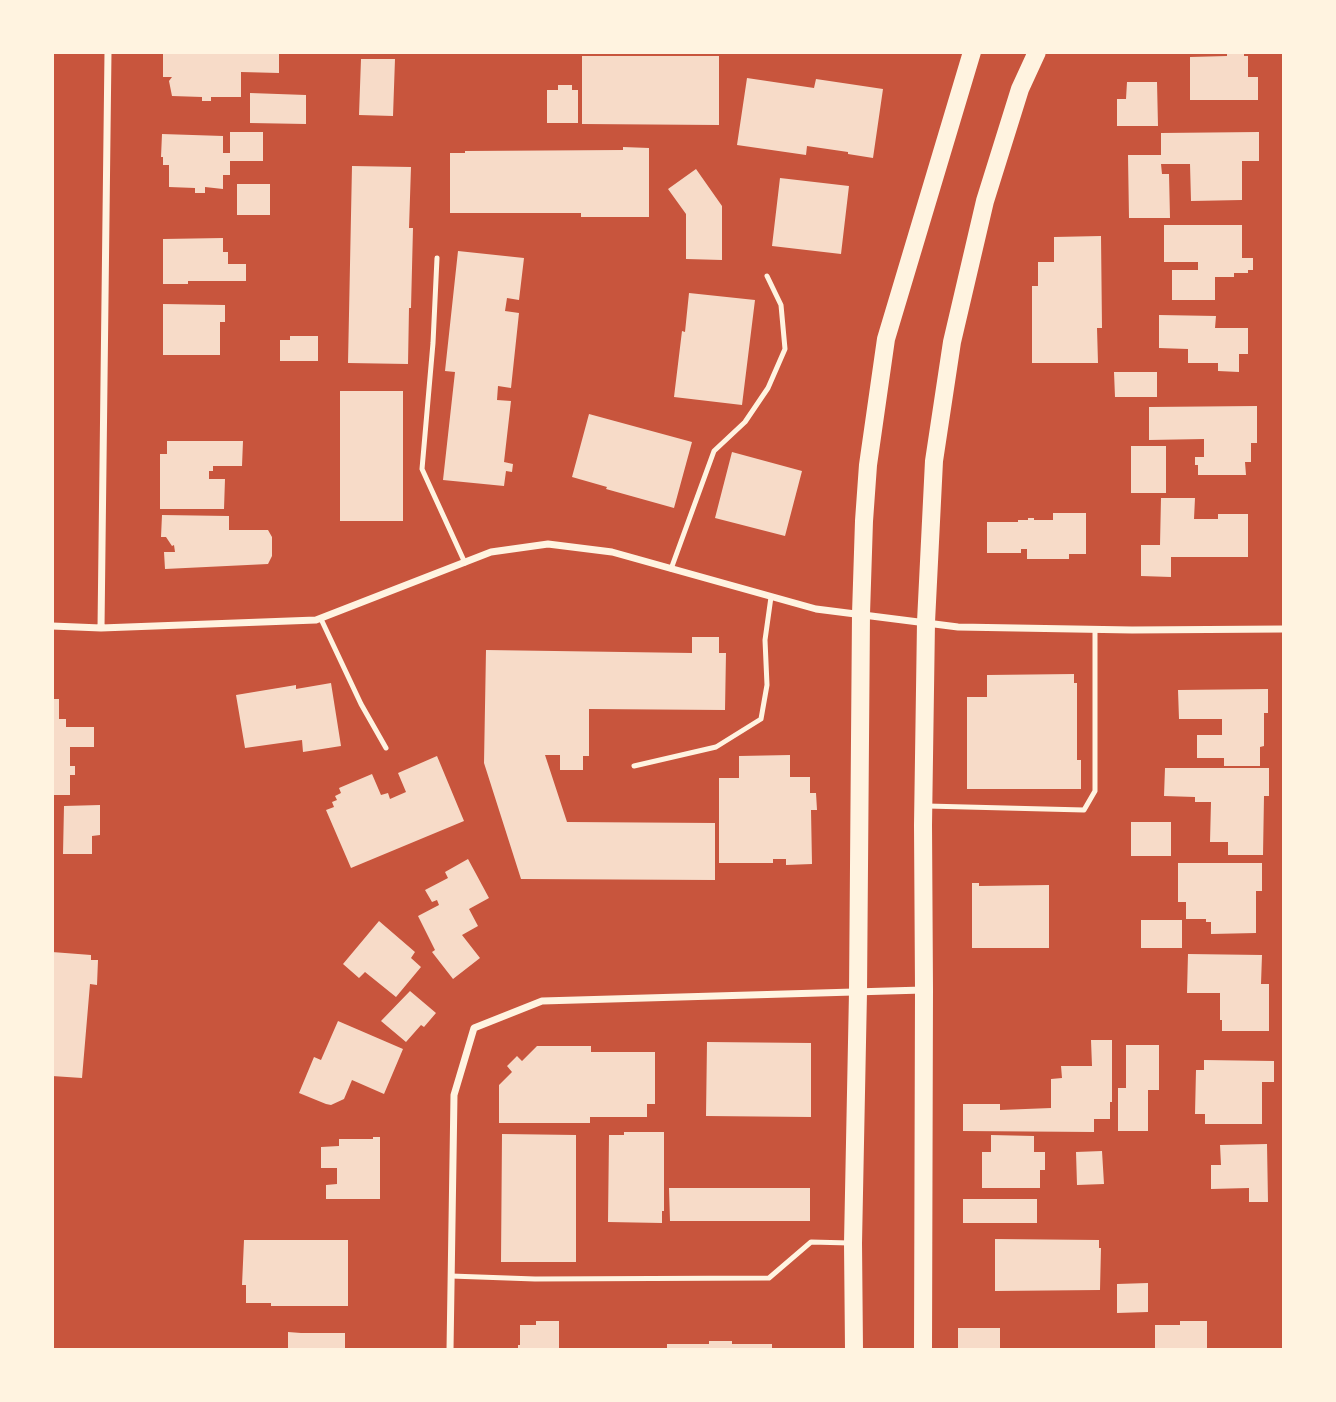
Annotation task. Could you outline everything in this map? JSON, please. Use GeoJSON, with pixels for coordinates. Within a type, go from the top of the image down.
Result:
{"type":"FeatureCollection","features":[{"type":"Feature","properties":{"kind":"main road"},"geometry":{"type":"LineString","coordinates":[[854,1349],[861,614],[868,465],[886,339],[972,52]]}},
{"type":"Feature","properties":{"kind":"main road"},"geometry":{"type":"LineString","coordinates":[[923,1349],[923,806],[926,622],[933,461],[951,342],[985,201],[1020,89],[1037,52]]}},
{"type":"Feature","properties":{"kind":"street"},"geometry":{"type":"LineString","coordinates":[[101,628],[108,52]]}},
{"type":"Feature","properties":{"kind":"street"},"geometry":{"type":"LineString","coordinates":[[52,626],[101,628],[316,620],[491,552],[548,544],[612,552],[816,609],[958,627],[1096,630],[1283,629]]}},
{"type":"Feature","properties":{"kind":"street"},"geometry":{"type":"LineString","coordinates":[[450,1349],[454,1095],[474,1028],[542,1001],[924,990]]}},
{"type":"Feature","properties":{"kind":"lane"},"geometry":{"type":"LineString","coordinates":[[438,258],[422,469],[465,563]]}},
{"type":"Feature","properties":{"kind":"lane"},"geometry":{"type":"LineString","coordinates":[[671,569],[714,451],[745,422],[768,388],[785,349],[781,305],[767,276]]}},
{"type":"Feature","properties":{"kind":"lane"},"geometry":{"type":"LineString","coordinates":[[634,766],[716,747],[761,719],[767,685],[765,640],[771,597]]}},
{"type":"Feature","properties":{"kind":"lane"},"geometry":{"type":"LineString","coordinates":[[321,619],[361,704],[386,748]]}},
{"type":"Feature","properties":{"kind":"lane"},"geometry":{"type":"LineString","coordinates":[[923,806],[1084,810],[1095,791],[1096,630]]}},
{"type":"Feature","properties":{"kind":"lane"},"geometry":{"type":"LineString","coordinates":[[451,1276],[535,1279],[769,1278],[811,1242],[853,1243]]}},
{"type":"Feature","properties":{"kind":"building"},"geometry":{"type":"Polygon","coordinates":[[[163,52],[279,52],[279,73],[241,72],[241,97],[211,97],[211,101],[202,101],[202,97],[172,96],[169,81],[172,77],[163,77],[163,52]]]}},
{"type":"Feature","properties":{"kind":"building"},"geometry":{"type":"Polygon","coordinates":[[[1227,52],[1244,52],[1244,56],[1248,56],[1248,77],[1258,77],[1258,100],[1190,100],[1190,57],[1227,56],[1227,52]]]}},
{"type":"Feature","properties":{"kind":"building"},"geometry":{"type":"Polygon","coordinates":[[[582,56],[719,56],[719,125],[582,124],[582,56]]]}},
{"type":"Feature","properties":{"kind":"building"},"geometry":{"type":"Polygon","coordinates":[[[361,59],[395,59],[393,116],[359,115],[361,59]]]}},
{"type":"Feature","properties":{"kind":"building"},"geometry":{"type":"Polygon","coordinates":[[[747,78],[814,88],[816,79],[883,89],[873,158],[807,146],[806,155],[737,145],[747,78]]]}},
{"type":"Feature","properties":{"kind":"building"},"geometry":{"type":"Polygon","coordinates":[[[1127,82],[1157,82],[1158,126],[1117,126],[1117,99],[1126,99],[1127,82]]]}},
{"type":"Feature","properties":{"kind":"building"},"geometry":{"type":"Polygon","coordinates":[[[558,85],[572,85],[572,90],[578,90],[578,123],[547,123],[547,90],[558,90],[558,85]]]}},
{"type":"Feature","properties":{"kind":"building"},"geometry":{"type":"Polygon","coordinates":[[[250,93],[306,95],[306,124],[250,123],[250,93]]]}},
{"type":"Feature","properties":{"kind":"building"},"geometry":{"type":"Polygon","coordinates":[[[230,132],[263,132],[263,161],[230,161],[230,175],[223,175],[223,189],[205,187],[205,193],[195,193],[195,188],[169,187],[169,165],[163,165],[161,157],[162,134],[223,136],[223,153],[230,153],[230,132]]]}},
{"type":"Feature","properties":{"kind":"building"},"geometry":{"type":"Polygon","coordinates":[[[1259,132],[1259,161],[1242,161],[1242,200],[1191,201],[1190,164],[1161,164],[1162,174],[1169,174],[1170,218],[1129,218],[1128,155],[1161,155],[1161,133],[1259,132]]]}},
{"type":"Feature","properties":{"kind":"building"},"geometry":{"type":"Polygon","coordinates":[[[623,147],[649,148],[649,217],[581,217],[581,213],[450,213],[450,153],[623,150],[623,147]]]}},
{"type":"Feature","properties":{"kind":"building"},"geometry":{"type":"Polygon","coordinates":[[[352,166],[411,167],[409,228],[413,228],[408,364],[348,363],[352,166]]]}},
{"type":"Feature","properties":{"kind":"building"},"geometry":{"type":"Polygon","coordinates":[[[696,169],[722,206],[722,260],[686,259],[686,214],[668,189],[696,169]]]}},
{"type":"Feature","properties":{"kind":"building"},"geometry":{"type":"Polygon","coordinates":[[[780,178],[849,186],[841,254],[772,246],[780,178]]]}},
{"type":"Feature","properties":{"kind":"building"},"geometry":{"type":"Polygon","coordinates":[[[237,184],[270,184],[270,215],[237,215],[237,184]]]}},
{"type":"Feature","properties":{"kind":"building"},"geometry":{"type":"Polygon","coordinates":[[[1164,225],[1242,225],[1242,258],[1253,258],[1253,270],[1248,270],[1248,273],[1234,273],[1234,277],[1215,277],[1215,300],[1172,300],[1172,270],[1198,270],[1198,262],[1164,262],[1164,225]]]}},
{"type":"Feature","properties":{"kind":"building"},"geometry":{"type":"Polygon","coordinates":[[[1101,236],[1102,328],[1097,328],[1098,363],[1032,363],[1032,286],[1038,286],[1038,262],[1054,262],[1054,237],[1101,236]]]}},
{"type":"Feature","properties":{"kind":"building"},"geometry":{"type":"Polygon","coordinates":[[[223,238],[223,252],[228,252],[228,264],[246,264],[246,281],[163,284],[163,239],[223,238]]]}},
{"type":"Feature","properties":{"kind":"building"},"geometry":{"type":"Polygon","coordinates":[[[458,251],[524,258],[519,300],[507,298],[505,311],[519,313],[511,388],[498,386],[497,400],[511,401],[504,462],[513,464],[512,472],[506,471],[504,486],[443,480],[455,372],[445,371],[458,251]]]}},
{"type":"Feature","properties":{"kind":"building"},"geometry":{"type":"Polygon","coordinates":[[[689,293],[755,300],[742,405],[674,397],[689,293]]]}},
{"type":"Feature","properties":{"kind":"building"},"geometry":{"type":"Polygon","coordinates":[[[163,304],[225,305],[225,322],[220,322],[220,355],[163,355],[163,304]]]}},
{"type":"Feature","properties":{"kind":"building"},"geometry":{"type":"Polygon","coordinates":[[[1159,315],[1216,316],[1215,328],[1248,328],[1248,354],[1239,354],[1239,372],[1218,371],[1218,363],[1188,363],[1188,349],[1159,348],[1159,315]]]}},
{"type":"Feature","properties":{"kind":"building"},"geometry":{"type":"Polygon","coordinates":[[[290,336],[318,336],[318,361],[280,361],[280,340],[290,340],[290,336]]]}},
{"type":"Feature","properties":{"kind":"building"},"geometry":{"type":"Polygon","coordinates":[[[1114,372],[1157,372],[1157,397],[1115,397],[1114,372]]]}},
{"type":"Feature","properties":{"kind":"building"},"geometry":{"type":"Polygon","coordinates":[[[340,391],[403,391],[403,521],[340,521],[340,391]]]}},
{"type":"Feature","properties":{"kind":"building"},"geometry":{"type":"Polygon","coordinates":[[[1257,406],[1257,443],[1251,443],[1251,462],[1245,462],[1246,475],[1198,475],[1195,457],[1204,457],[1204,439],[1149,440],[1149,407],[1257,406]]]}},
{"type":"Feature","properties":{"kind":"building"},"geometry":{"type":"Polygon","coordinates":[[[589,414],[692,442],[674,508],[572,477],[589,414]]]}},
{"type":"Feature","properties":{"kind":"building"},"geometry":{"type":"Polygon","coordinates":[[[167,441],[243,441],[242,466],[213,466],[213,471],[209,471],[209,479],[225,479],[224,509],[160,509],[160,454],[167,454],[167,441]]]}},
{"type":"Feature","properties":{"kind":"building"},"geometry":{"type":"Polygon","coordinates":[[[1131,446],[1166,446],[1166,493],[1131,493],[1131,446]]]}},
{"type":"Feature","properties":{"kind":"building"},"geometry":{"type":"Polygon","coordinates":[[[732,452],[802,471],[785,536],[715,518],[732,452]]]}},
{"type":"Feature","properties":{"kind":"building"},"geometry":{"type":"Polygon","coordinates":[[[1161,498],[1195,498],[1194,519],[1218,519],[1218,514],[1248,514],[1248,557],[1171,557],[1171,577],[1141,576],[1141,545],[1160,545],[1161,498]]]}},
{"type":"Feature","properties":{"kind":"building"},"geometry":{"type":"Polygon","coordinates":[[[1053,513],[1086,513],[1086,554],[1069,554],[1069,559],[1027,559],[1027,549],[1021,549],[1021,553],[987,553],[987,522],[1018,522],[1028,518],[1053,520],[1053,513]]]}},
{"type":"Feature","properties":{"kind":"building"},"geometry":{"type":"Polygon","coordinates":[[[162,515],[229,516],[229,530],[268,530],[272,537],[272,556],[268,564],[165,569],[164,552],[175,552],[174,545],[172,546],[166,537],[161,537],[162,515]]]}},
{"type":"Feature","properties":{"kind":"building"},"geometry":{"type":"Polygon","coordinates":[[[692,637],[719,637],[719,653],[726,653],[725,710],[589,709],[589,756],[583,756],[583,770],[560,770],[560,755],[545,755],[567,822],[715,823],[715,880],[521,879],[484,763],[486,650],[692,653],[692,637]]]}},
{"type":"Feature","properties":{"kind":"building"},"geometry":{"type":"Polygon","coordinates":[[[1074,674],[1074,683],[1077,683],[1077,760],[1081,760],[1081,789],[967,789],[967,697],[987,697],[987,675],[1074,674]]]}},
{"type":"Feature","properties":{"kind":"building"},"geometry":{"type":"Polygon","coordinates":[[[331,683],[341,746],[303,752],[302,740],[245,748],[236,695],[296,685],[296,689],[331,683]]]}},
{"type":"Feature","properties":{"kind":"building"},"geometry":{"type":"Polygon","coordinates":[[[1268,689],[1268,713],[1264,713],[1264,746],[1260,747],[1260,766],[1224,766],[1224,758],[1197,758],[1197,735],[1222,735],[1222,719],[1179,719],[1178,690],[1268,689]]]}},
{"type":"Feature","properties":{"kind":"building"},"geometry":{"type":"Polygon","coordinates":[[[52,699],[59,699],[59,719],[66,719],[66,727],[94,727],[94,747],[70,747],[70,766],[75,766],[75,775],[70,775],[70,795],[52,795],[52,699]]]}},
{"type":"Feature","properties":{"kind":"building"},"geometry":{"type":"Polygon","coordinates":[[[790,755],[790,777],[810,777],[810,793],[816,793],[817,810],[811,810],[812,864],[786,865],[786,859],[773,859],[773,863],[719,863],[719,778],[739,778],[739,756],[790,755]]]}},
{"type":"Feature","properties":{"kind":"building"},"geometry":{"type":"Polygon","coordinates":[[[437,756],[464,821],[351,868],[326,810],[334,807],[332,802],[337,800],[335,796],[341,793],[339,788],[372,774],[381,795],[388,793],[390,799],[406,792],[398,773],[437,756]]]}},
{"type":"Feature","properties":{"kind":"building"},"geometry":{"type":"Polygon","coordinates":[[[1165,768],[1269,768],[1269,796],[1264,796],[1263,855],[1228,855],[1228,842],[1210,842],[1211,802],[1195,802],[1195,797],[1164,796],[1165,768]]]}},
{"type":"Feature","properties":{"kind":"building"},"geometry":{"type":"Polygon","coordinates":[[[100,805],[100,835],[92,836],[92,854],[63,854],[64,806],[100,805]]]}},
{"type":"Feature","properties":{"kind":"building"},"geometry":{"type":"Polygon","coordinates":[[[1131,822],[1171,822],[1171,856],[1131,856],[1131,822]]]}},
{"type":"Feature","properties":{"kind":"building"},"geometry":{"type":"Polygon","coordinates":[[[468,859],[489,898],[469,909],[478,926],[462,935],[480,958],[453,979],[432,952],[435,950],[418,916],[439,905],[437,900],[432,902],[425,890],[448,878],[445,872],[468,859]]]}},
{"type":"Feature","properties":{"kind":"building"},"geometry":{"type":"Polygon","coordinates":[[[1178,863],[1262,863],[1262,891],[1256,891],[1256,933],[1211,934],[1211,922],[1206,922],[1206,919],[1186,919],[1186,902],[1178,902],[1178,863]]]}},
{"type":"Feature","properties":{"kind":"building"},"geometry":{"type":"Polygon","coordinates":[[[972,883],[979,883],[979,886],[1049,885],[1049,948],[972,948],[972,883]]]}},
{"type":"Feature","properties":{"kind":"building"},"geometry":{"type":"Polygon","coordinates":[[[1141,920],[1182,920],[1182,948],[1141,948],[1141,920]]]}},
{"type":"Feature","properties":{"kind":"building"},"geometry":{"type":"Polygon","coordinates":[[[379,921],[415,952],[411,958],[421,967],[396,997],[365,972],[359,978],[343,964],[379,921]]]}},
{"type":"Feature","properties":{"kind":"building"},"geometry":{"type":"Polygon","coordinates":[[[52,952],[91,955],[91,960],[98,960],[97,985],[90,984],[82,1078],[52,1076],[52,952]]]}},
{"type":"Feature","properties":{"kind":"building"},"geometry":{"type":"Polygon","coordinates":[[[1188,954],[1262,955],[1261,984],[1269,984],[1269,1031],[1222,1031],[1220,993],[1187,993],[1188,954]]]}},
{"type":"Feature","properties":{"kind":"building"},"geometry":{"type":"Polygon","coordinates":[[[410,991],[436,1013],[406,1042],[381,1021],[410,991]]]}},
{"type":"Feature","properties":{"kind":"building"},"geometry":{"type":"Polygon","coordinates":[[[338,1021],[403,1049],[384,1094],[352,1080],[344,1099],[331,1105],[299,1093],[314,1057],[321,1060],[338,1021]]]}},
{"type":"Feature","properties":{"kind":"building"},"geometry":{"type":"Polygon","coordinates":[[[1091,1040],[1112,1040],[1110,1119],[1094,1119],[1094,1132],[963,1131],[963,1104],[1000,1104],[1000,1110],[1051,1108],[1051,1079],[1062,1078],[1061,1066],[1092,1066],[1091,1040]]]}},
{"type":"Feature","properties":{"kind":"building"},"geometry":{"type":"Polygon","coordinates":[[[707,1042],[811,1043],[811,1117],[706,1116],[707,1042]]]}},
{"type":"Feature","properties":{"kind":"building"},"geometry":{"type":"Polygon","coordinates":[[[1126,1045],[1159,1045],[1159,1090],[1148,1090],[1148,1131],[1118,1131],[1118,1088],[1126,1088],[1126,1045]]]}},
{"type":"Feature","properties":{"kind":"building"},"geometry":{"type":"Polygon","coordinates":[[[537,1046],[591,1046],[591,1052],[655,1052],[655,1104],[647,1104],[647,1117],[590,1117],[590,1123],[499,1123],[499,1085],[512,1072],[507,1066],[517,1056],[522,1061],[537,1046]]]}},
{"type":"Feature","properties":{"kind":"building"},"geometry":{"type":"Polygon","coordinates":[[[1204,1060],[1274,1061],[1274,1082],[1262,1082],[1262,1124],[1205,1124],[1205,1114],[1195,1114],[1196,1070],[1204,1070],[1204,1060]]]}},
{"type":"Feature","properties":{"kind":"building"},"geometry":{"type":"Polygon","coordinates":[[[624,1132],[664,1132],[662,1223],[608,1222],[609,1135],[624,1135],[624,1132]]]}},
{"type":"Feature","properties":{"kind":"building"},"geometry":{"type":"Polygon","coordinates":[[[502,1134],[576,1135],[576,1262],[501,1262],[502,1134]]]}},
{"type":"Feature","properties":{"kind":"building"},"geometry":{"type":"Polygon","coordinates":[[[991,1135],[1034,1136],[1034,1152],[1045,1152],[1045,1170],[1040,1170],[1040,1188],[982,1188],[982,1152],[991,1152],[991,1135]]]}},
{"type":"Feature","properties":{"kind":"building"},"geometry":{"type":"Polygon","coordinates":[[[380,1137],[380,1199],[326,1199],[326,1185],[337,1184],[337,1168],[321,1168],[321,1147],[339,1146],[339,1139],[380,1137]]]}},
{"type":"Feature","properties":{"kind":"building"},"geometry":{"type":"Polygon","coordinates":[[[1267,1144],[1268,1202],[1249,1202],[1249,1188],[1211,1189],[1211,1165],[1221,1165],[1220,1145],[1267,1144]]]}},
{"type":"Feature","properties":{"kind":"building"},"geometry":{"type":"Polygon","coordinates":[[[1102,1151],[1104,1184],[1077,1185],[1076,1152],[1102,1151]]]}},
{"type":"Feature","properties":{"kind":"building"},"geometry":{"type":"Polygon","coordinates":[[[669,1188],[810,1188],[810,1221],[670,1221],[669,1188]]]}},
{"type":"Feature","properties":{"kind":"building"},"geometry":{"type":"Polygon","coordinates":[[[963,1199],[1037,1199],[1037,1223],[963,1223],[963,1199]]]}},
{"type":"Feature","properties":{"kind":"building"},"geometry":{"type":"Polygon","coordinates":[[[995,1239],[1099,1240],[1100,1290],[995,1291],[995,1239]]]}},
{"type":"Feature","properties":{"kind":"building"},"geometry":{"type":"Polygon","coordinates":[[[244,1240],[348,1240],[348,1306],[271,1306],[271,1303],[246,1303],[246,1285],[242,1285],[244,1240]]]}},
{"type":"Feature","properties":{"kind":"building"},"geometry":{"type":"Polygon","coordinates":[[[1148,1283],[1148,1312],[1117,1313],[1117,1284],[1148,1283]]]}},
{"type":"Feature","properties":{"kind":"building"},"geometry":{"type":"Polygon","coordinates":[[[536,1321],[559,1321],[559,1350],[518,1350],[520,1325],[536,1325],[536,1321]]]}},
{"type":"Feature","properties":{"kind":"building"},"geometry":{"type":"Polygon","coordinates":[[[1180,1321],[1207,1321],[1207,1350],[1155,1350],[1155,1325],[1180,1325],[1180,1321]]]}},
{"type":"Feature","properties":{"kind":"building"},"geometry":{"type":"Polygon","coordinates":[[[958,1328],[1000,1328],[1000,1350],[958,1350],[958,1328]]]}},
{"type":"Feature","properties":{"kind":"building"},"geometry":{"type":"Polygon","coordinates":[[[288,1332],[345,1333],[345,1350],[288,1350],[288,1332]]]}},
{"type":"Feature","properties":{"kind":"building"},"geometry":{"type":"Polygon","coordinates":[[[709,1341],[772,1344],[772,1350],[667,1350],[667,1344],[709,1344],[709,1341]]]}}]}
